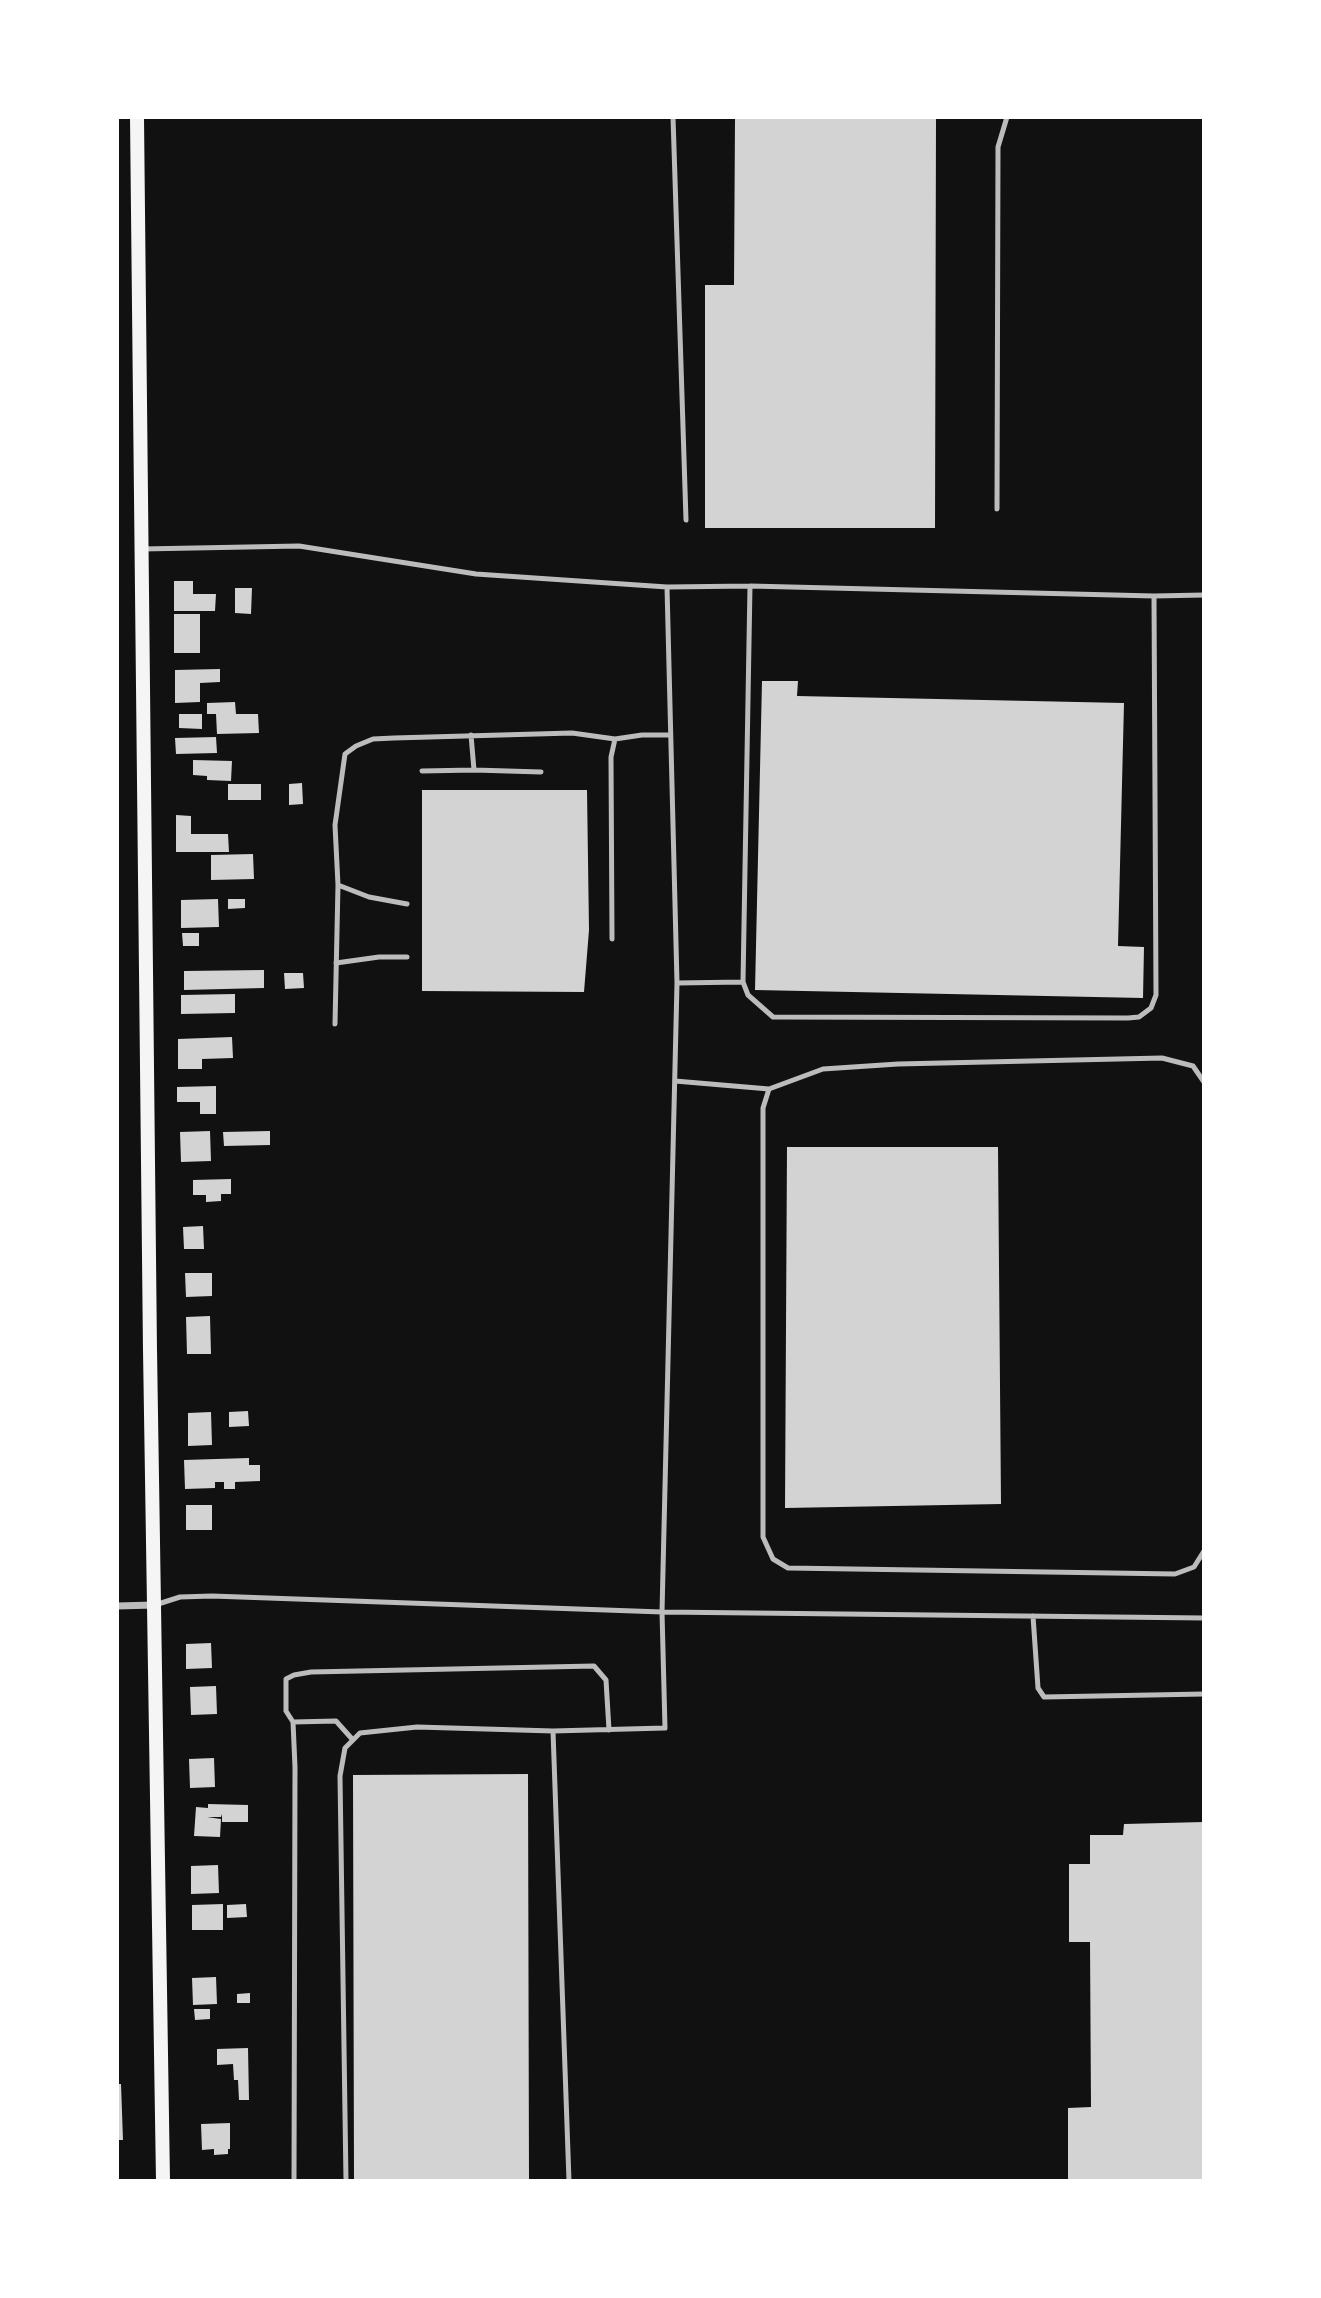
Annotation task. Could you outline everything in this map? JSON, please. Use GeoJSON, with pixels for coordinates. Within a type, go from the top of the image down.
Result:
{"type":"FeatureCollection","features":[{"type":"Feature","properties":{"kind":"main road"},"geometry":{"type":"LineString","coordinates":[[137,117],[163,2181]]}},
{"type":"Feature","properties":{"kind":"street"},"geometry":{"type":"LineString","coordinates":[[117,1606],[154,1605]]}},
{"type":"Feature","properties":{"kind":"lane"},"geometry":{"type":"LineString","coordinates":[[673,117],[686,520]]}},
{"type":"Feature","properties":{"kind":"lane"},"geometry":{"type":"LineString","coordinates":[[997,509],[998,147],[1007,117]]}},
{"type":"Feature","properties":{"kind":"lane"},"geometry":{"type":"LineString","coordinates":[[142,548],[299,546],[476,575],[667,587],[750,586],[1204,595]]}},
{"type":"Feature","properties":{"kind":"lane"},"geometry":{"type":"LineString","coordinates":[[750,586],[743,982],[748,995],[773,1017],[1128,1018],[1139,1017],[1151,1008],[1156,995],[1154,596]]}},
{"type":"Feature","properties":{"kind":"lane"},"geometry":{"type":"LineString","coordinates":[[346,2181],[340,1776],[345,1748],[360,1733],[417,1727],[553,1731],[665,1728],[662,1612],[677,983],[667,587]]}},
{"type":"Feature","properties":{"kind":"lane"},"geometry":{"type":"LineString","coordinates":[[335,1024],[338,885],[335,825],[345,754],[356,746],[373,740],[572,733],[615,739],[670,735]]}},
{"type":"Feature","properties":{"kind":"lane"},"geometry":{"type":"LineString","coordinates":[[471,736],[474,770]]}},
{"type":"Feature","properties":{"kind":"lane"},"geometry":{"type":"LineString","coordinates":[[612,939],[611,757],[615,739]]}},
{"type":"Feature","properties":{"kind":"lane"},"geometry":{"type":"LineString","coordinates":[[422,771],[541,772]]}},
{"type":"Feature","properties":{"kind":"lane"},"geometry":{"type":"LineString","coordinates":[[338,885],[369,897],[407,904]]}},
{"type":"Feature","properties":{"kind":"lane"},"geometry":{"type":"LineString","coordinates":[[336,963],[379,957],[407,957]]}},
{"type":"Feature","properties":{"kind":"lane"},"geometry":{"type":"LineString","coordinates":[[677,983],[743,982]]}},
{"type":"Feature","properties":{"kind":"lane"},"geometry":{"type":"LineString","coordinates":[[675,1081],[769,1089],[823,1069],[898,1064],[1162,1058],[1193,1066],[1204,1082]]}},
{"type":"Feature","properties":{"kind":"lane"},"geometry":{"type":"LineString","coordinates":[[769,1089],[763,1108],[763,1537],[773,1559],[788,1569],[1175,1574],[1195,1567],[1204,1551]]}},
{"type":"Feature","properties":{"kind":"lane"},"geometry":{"type":"LineString","coordinates":[[154,1605],[180,1597],[212,1596],[662,1612],[1204,1618]]}},
{"type":"Feature","properties":{"kind":"lane"},"geometry":{"type":"LineString","coordinates":[[1033,1616],[1038,1688],[1044,1697],[1204,1694]]}},
{"type":"Feature","properties":{"kind":"lane"},"geometry":{"type":"LineString","coordinates":[[294,2181],[295,1767],[293,1722],[286,1711],[286,1679],[311,1672],[594,1666],[606,1680],[609,1730]]}},
{"type":"Feature","properties":{"kind":"lane"},"geometry":{"type":"LineString","coordinates":[[293,1722],[336,1721],[353,1740]]}},
{"type":"Feature","properties":{"kind":"lane"},"geometry":{"type":"LineString","coordinates":[[553,1731],[569,2181]]}},
{"type":"Feature","properties":{"kind":"building"},"geometry":{"type":"Polygon","coordinates":[[[735,118],[936,118],[935,528],[705,528],[705,285],[734,285],[735,118]]]}},
{"type":"Feature","properties":{"kind":"building"},"geometry":{"type":"Polygon","coordinates":[[[174,581],[193,581],[193,594],[216,594],[215,611],[174,611],[174,581]]]}},
{"type":"Feature","properties":{"kind":"building"},"geometry":{"type":"Polygon","coordinates":[[[235,588],[252,588],[251,614],[235,613],[235,588]]]}},
{"type":"Feature","properties":{"kind":"building"},"geometry":{"type":"Polygon","coordinates":[[[174,614],[200,614],[200,653],[174,653],[174,614]]]}},
{"type":"Feature","properties":{"kind":"building"},"geometry":{"type":"Polygon","coordinates":[[[220,669],[220,682],[200,683],[200,702],[175,703],[175,670],[220,669]]]}},
{"type":"Feature","properties":{"kind":"building"},"geometry":{"type":"Polygon","coordinates":[[[762,681],[798,681],[797,696],[1124,703],[1118,946],[1144,947],[1143,998],[755,990],[762,681]]]}},
{"type":"Feature","properties":{"kind":"building"},"geometry":{"type":"Polygon","coordinates":[[[235,702],[236,714],[258,714],[259,733],[217,734],[216,714],[207,714],[207,703],[235,702]]]}},
{"type":"Feature","properties":{"kind":"building"},"geometry":{"type":"Polygon","coordinates":[[[179,714],[202,714],[202,729],[179,728],[179,714]]]}},
{"type":"Feature","properties":{"kind":"building"},"geometry":{"type":"Polygon","coordinates":[[[216,737],[217,753],[176,754],[175,738],[216,737]]]}},
{"type":"Feature","properties":{"kind":"building"},"geometry":{"type":"Polygon","coordinates":[[[193,760],[232,761],[231,781],[207,780],[207,776],[193,775],[193,760]]]}},
{"type":"Feature","properties":{"kind":"building"},"geometry":{"type":"Polygon","coordinates":[[[302,783],[303,804],[289,805],[289,784],[302,783]]]}},
{"type":"Feature","properties":{"kind":"building"},"geometry":{"type":"Polygon","coordinates":[[[228,784],[261,784],[261,800],[228,800],[228,784]]]}},
{"type":"Feature","properties":{"kind":"building"},"geometry":{"type":"Polygon","coordinates":[[[422,790],[587,790],[589,930],[584,992],[422,991],[422,790]]]}},
{"type":"Feature","properties":{"kind":"building"},"geometry":{"type":"Polygon","coordinates":[[[176,815],[191,816],[191,834],[228,834],[229,852],[176,852],[176,815]]]}},
{"type":"Feature","properties":{"kind":"building"},"geometry":{"type":"Polygon","coordinates":[[[253,854],[254,879],[211,880],[211,855],[253,854]]]}},
{"type":"Feature","properties":{"kind":"building"},"geometry":{"type":"Polygon","coordinates":[[[218,899],[219,927],[181,928],[181,900],[218,899]]]}},
{"type":"Feature","properties":{"kind":"building"},"geometry":{"type":"Polygon","coordinates":[[[228,899],[245,899],[245,908],[228,909],[228,899]]]}},
{"type":"Feature","properties":{"kind":"building"},"geometry":{"type":"Polygon","coordinates":[[[182,933],[199,933],[199,946],[183,946],[182,933]]]}},
{"type":"Feature","properties":{"kind":"building"},"geometry":{"type":"Polygon","coordinates":[[[264,970],[264,988],[184,990],[184,971],[264,970]]]}},
{"type":"Feature","properties":{"kind":"building"},"geometry":{"type":"Polygon","coordinates":[[[284,973],[303,973],[304,988],[285,989],[284,973]]]}},
{"type":"Feature","properties":{"kind":"building"},"geometry":{"type":"Polygon","coordinates":[[[235,994],[235,1013],[181,1014],[181,995],[235,994]]]}},
{"type":"Feature","properties":{"kind":"building"},"geometry":{"type":"Polygon","coordinates":[[[232,1037],[233,1058],[202,1059],[202,1069],[178,1069],[178,1039],[232,1037]]]}},
{"type":"Feature","properties":{"kind":"building"},"geometry":{"type":"Polygon","coordinates":[[[216,1086],[216,1114],[200,1114],[200,1102],[177,1102],[177,1087],[216,1086]]]}},
{"type":"Feature","properties":{"kind":"building"},"geometry":{"type":"Polygon","coordinates":[[[210,1131],[211,1161],[181,1162],[180,1132],[210,1131]]]}},
{"type":"Feature","properties":{"kind":"building"},"geometry":{"type":"Polygon","coordinates":[[[270,1131],[270,1145],[224,1146],[223,1132],[270,1131]]]}},
{"type":"Feature","properties":{"kind":"building"},"geometry":{"type":"Polygon","coordinates":[[[787,1147],[998,1147],[1001,1504],[785,1508],[787,1147]]]}},
{"type":"Feature","properties":{"kind":"building"},"geometry":{"type":"Polygon","coordinates":[[[231,1179],[231,1194],[221,1194],[221,1201],[206,1202],[206,1195],[193,1195],[193,1180],[231,1179]]]}},
{"type":"Feature","properties":{"kind":"building"},"geometry":{"type":"Polygon","coordinates":[[[203,1226],[204,1249],[184,1249],[183,1227],[203,1226]]]}},
{"type":"Feature","properties":{"kind":"building"},"geometry":{"type":"Polygon","coordinates":[[[185,1273],[212,1273],[212,1296],[186,1297],[185,1273]]]}},
{"type":"Feature","properties":{"kind":"building"},"geometry":{"type":"Polygon","coordinates":[[[210,1316],[211,1354],[187,1354],[186,1317],[210,1316]]]}},
{"type":"Feature","properties":{"kind":"building"},"geometry":{"type":"Polygon","coordinates":[[[248,1411],[249,1426],[229,1427],[229,1412],[248,1411]]]}},
{"type":"Feature","properties":{"kind":"building"},"geometry":{"type":"Polygon","coordinates":[[[211,1412],[212,1445],[188,1446],[188,1413],[211,1412]]]}},
{"type":"Feature","properties":{"kind":"building"},"geometry":{"type":"Polygon","coordinates":[[[249,1458],[249,1465],[260,1465],[260,1481],[235,1482],[235,1489],[224,1489],[224,1482],[215,1482],[215,1488],[185,1489],[184,1460],[249,1458]]]}},
{"type":"Feature","properties":{"kind":"building"},"geometry":{"type":"Polygon","coordinates":[[[186,1505],[212,1505],[212,1530],[186,1530],[186,1505]]]}},
{"type":"Feature","properties":{"kind":"building"},"geometry":{"type":"Polygon","coordinates":[[[211,1643],[212,1668],[186,1669],[186,1644],[211,1643]]]}},
{"type":"Feature","properties":{"kind":"building"},"geometry":{"type":"Polygon","coordinates":[[[216,1686],[217,1714],[191,1715],[190,1687],[216,1686]]]}},
{"type":"Feature","properties":{"kind":"building"},"geometry":{"type":"Polygon","coordinates":[[[214,1758],[215,1787],[190,1788],[189,1759],[214,1758]]]}},
{"type":"Feature","properties":{"kind":"building"},"geometry":{"type":"Polygon","coordinates":[[[528,1774],[529,2181],[354,2181],[353,1775],[528,1774]]]}},
{"type":"Feature","properties":{"kind":"building"},"geometry":{"type":"Polygon","coordinates":[[[208,1804],[248,1805],[248,1822],[222,1822],[222,1814],[221,1817],[207,1817],[221,1819],[220,1837],[194,1836],[196,1807],[208,1808],[208,1804]]]}},
{"type":"Feature","properties":{"kind":"building"},"geometry":{"type":"Polygon","coordinates":[[[1204,1822],[1204,2181],[1068,2181],[1068,2108],[1091,2107],[1090,1942],[1069,1942],[1069,1864],[1090,1864],[1090,1835],[1123,1835],[1124,1824],[1204,1822]]]}},
{"type":"Feature","properties":{"kind":"building"},"geometry":{"type":"Polygon","coordinates":[[[218,1865],[219,1893],[191,1894],[191,1866],[218,1865]]]}},
{"type":"Feature","properties":{"kind":"building"},"geometry":{"type":"Polygon","coordinates":[[[223,1904],[223,1930],[192,1930],[192,1905],[223,1904]]]}},
{"type":"Feature","properties":{"kind":"building"},"geometry":{"type":"Polygon","coordinates":[[[246,1904],[247,1917],[227,1918],[227,1905],[246,1904]]]}},
{"type":"Feature","properties":{"kind":"building"},"geometry":{"type":"Polygon","coordinates":[[[216,1977],[217,2004],[193,2005],[192,1978],[216,1977]]]}},
{"type":"Feature","properties":{"kind":"building"},"geometry":{"type":"Polygon","coordinates":[[[250,1993],[250,2003],[237,2003],[237,1994],[250,1993]]]}},
{"type":"Feature","properties":{"kind":"building"},"geometry":{"type":"Polygon","coordinates":[[[194,2009],[210,2009],[210,2019],[195,2020],[194,2009]]]}},
{"type":"Feature","properties":{"kind":"building"},"geometry":{"type":"Polygon","coordinates":[[[248,2048],[249,2100],[239,2100],[238,2080],[234,2080],[233,2064],[217,2065],[217,2049],[248,2048]]]}},
{"type":"Feature","properties":{"kind":"building"},"geometry":{"type":"Polygon","coordinates":[[[117,2084],[121,2084],[123,2140],[117,2140],[117,2084]]]}},
{"type":"Feature","properties":{"kind":"building"},"geometry":{"type":"Polygon","coordinates":[[[230,2123],[228,2154],[214,2155],[214,2149],[202,2150],[201,2124],[230,2123]]]}}]}
